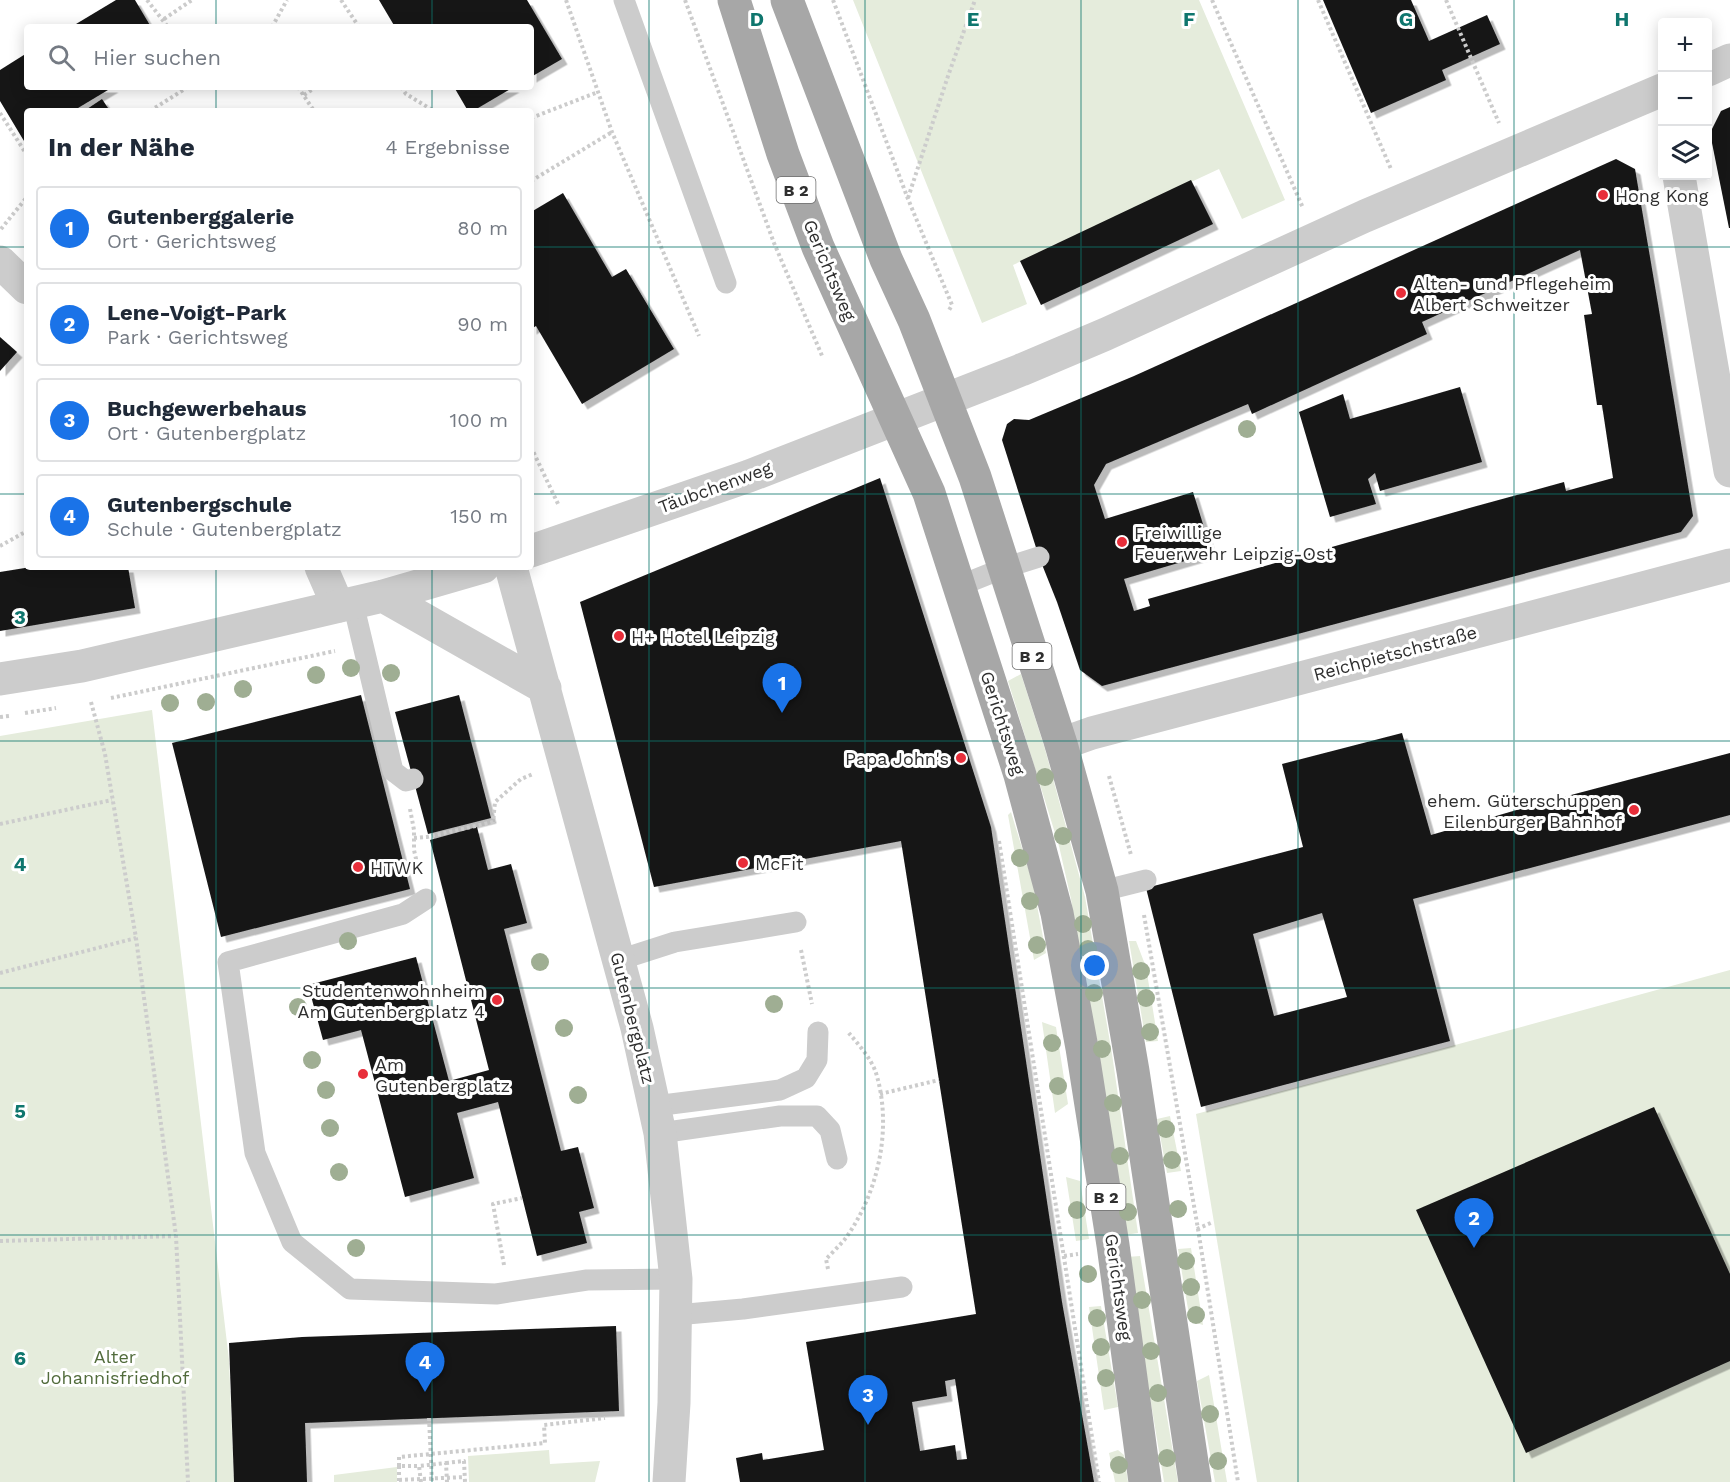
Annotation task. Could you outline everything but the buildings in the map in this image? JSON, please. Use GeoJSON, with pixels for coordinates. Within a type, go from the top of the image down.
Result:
{"type":"FeatureCollection","features":[{"type":"Feature","properties":{"kind":"main road","name":"Gerichtsweg"},"geometry":{"type":"LineString","coordinates":[[734,0],[783,154],[818,247],[929,493],[1020,775],[1057,913],[1082,1048],[1112,1234],[1145,1482]]}},
{"type":"Feature","properties":{"kind":"main road","name":"B 2"},"geometry":{"type":"LineString","coordinates":[[787,0],[886,259],[914,320],[975,477],[1061,744],[1102,891],[1133,1071],[1195,1482]]}},
{"type":"Feature","properties":{"kind":"street"},"geometry":{"type":"LineString","coordinates":[[1712,68],[1730,60]]}},
{"type":"Feature","properties":{"kind":"street","name":"Täubchenweg"},"geometry":{"type":"LineString","coordinates":[[534,550],[749,476],[1106,334],[1406,200],[1658,100]]}},
{"type":"Feature","properties":{"kind":"street"},"geometry":{"type":"LineString","coordinates":[[1680,180],[1730,471]]}},
{"type":"Feature","properties":{"kind":"street"},"geometry":{"type":"LineString","coordinates":[[0,262],[24,285]]}},
{"type":"Feature","properties":{"kind":"street","name":"Reichpietschstraße"},"geometry":{"type":"LineString","coordinates":[[1061,744],[1092,733],[1730,565]]}},
{"type":"Feature","properties":{"kind":"street"},"geometry":{"type":"LineString","coordinates":[[324,570],[358,601],[545,687]]}},
{"type":"Feature","properties":{"kind":"street"},"geometry":{"type":"LineString","coordinates":[[0,679],[81,666],[358,601],[472,570]]}},
{"type":"Feature","properties":{"kind":"street","name":"Gutenbergplatz"},"geometry":{"type":"LineString","coordinates":[[512,570],[637,1028],[657,1120],[676,1279],[674,1403],[669,1482]]}},
{"type":"Feature","properties":{"kind":"lane"},"geometry":{"type":"LineString","coordinates":[[624,0],[726,283]]}},
{"type":"Feature","properties":{"kind":"lane"},"geometry":{"type":"LineString","coordinates":[[959,586],[1039,557]]}},
{"type":"Feature","properties":{"kind":"lane"},"geometry":{"type":"LineString","coordinates":[[358,601],[363,645],[393,771],[410,780]]}},
{"type":"Feature","properties":{"kind":"lane"},"geometry":{"type":"LineString","coordinates":[[1102,891],[1146,880]]}},
{"type":"Feature","properties":{"kind":"lane"},"geometry":{"type":"LineString","coordinates":[[426,899],[403,914],[228,962],[255,1153],[292,1242],[350,1289],[496,1294],[587,1280],[676,1279]]}},
{"type":"Feature","properties":{"kind":"lane"},"geometry":{"type":"LineString","coordinates":[[619,960],[675,942],[796,922]]}},
{"type":"Feature","properties":{"kind":"lane"},"geometry":{"type":"LineString","coordinates":[[657,1120],[780,1090],[806,1078],[817,1060],[818,1032]]}},
{"type":"Feature","properties":{"kind":"lane"},"geometry":{"type":"LineString","coordinates":[[657,1120],[817,1116],[831,1130],[837,1158]]}},
{"type":"Feature","properties":{"kind":"lane"},"geometry":{"type":"LineString","coordinates":[[675,1315],[743,1309],[902,1287]]}},
{"type":"Feature","properties":{"kind":"path"},"geometry":{"type":"LineString","coordinates":[[147,0],[166,24]]}},
{"type":"Feature","properties":{"kind":"path"},"geometry":{"type":"LineString","coordinates":[[164,19],[192,0]]}},
{"type":"Feature","properties":{"kind":"path"},"geometry":{"type":"LineString","coordinates":[[274,24],[287,0]]}},
{"type":"Feature","properties":{"kind":"path"},"geometry":{"type":"LineString","coordinates":[[341,0],[357,24]]}},
{"type":"Feature","properties":{"kind":"path"},"geometry":{"type":"LineString","coordinates":[[566,0],[612,132],[699,336]]}},
{"type":"Feature","properties":{"kind":"path"},"geometry":{"type":"LineString","coordinates":[[685,0],[774,243],[823,358]]}},
{"type":"Feature","properties":{"kind":"path"},"geometry":{"type":"LineString","coordinates":[[833,0],[908,199],[952,305]]}},
{"type":"Feature","properties":{"kind":"path"},"geometry":{"type":"LineString","coordinates":[[908,199],[975,0]]}},
{"type":"Feature","properties":{"kind":"path"},"geometry":{"type":"LineString","coordinates":[[1212,0],[1300,202]]}},
{"type":"Feature","properties":{"kind":"path"},"geometry":{"type":"LineString","coordinates":[[1318,0],[1406,200]]}},
{"type":"Feature","properties":{"kind":"path"},"geometry":{"type":"LineString","coordinates":[[1446,0],[1495,114]]}},
{"type":"Feature","properties":{"kind":"path"},"geometry":{"type":"LineString","coordinates":[[155,108],[183,90]]}},
{"type":"Feature","properties":{"kind":"path"},"geometry":{"type":"LineString","coordinates":[[300,90],[312,108]]}},
{"type":"Feature","properties":{"kind":"path"},"geometry":{"type":"LineString","coordinates":[[304,95],[312,90]]}},
{"type":"Feature","properties":{"kind":"path"},"geometry":{"type":"LineString","coordinates":[[403,90],[429,108]]}},
{"type":"Feature","properties":{"kind":"path"},"geometry":{"type":"LineString","coordinates":[[534,117],[598,92]]}},
{"type":"Feature","properties":{"kind":"path"},"geometry":{"type":"LineString","coordinates":[[0,113],[24,149]]}},
{"type":"Feature","properties":{"kind":"path"},"geometry":{"type":"LineString","coordinates":[[534,179],[612,132]]}},
{"type":"Feature","properties":{"kind":"path"},"geometry":{"type":"LineString","coordinates":[[0,230],[24,201]]}},
{"type":"Feature","properties":{"kind":"path"},"geometry":{"type":"LineString","coordinates":[[534,453],[574,537]]}},
{"type":"Feature","properties":{"kind":"path"},"geometry":{"type":"LineString","coordinates":[[0,546],[24,533]]}},
{"type":"Feature","properties":{"kind":"path"},"geometry":{"type":"LineString","coordinates":[[80,704],[363,645]]}},
{"type":"Feature","properties":{"kind":"path"},"geometry":{"type":"LineString","coordinates":[[91,702],[105,754],[136,938],[176,1236],[188,1482]]}},
{"type":"Feature","properties":{"kind":"path"},"geometry":{"type":"LineString","coordinates":[[0,717],[59,708]]}},
{"type":"Feature","properties":{"kind":"path"},"geometry":{"type":"LineString","coordinates":[[414,838],[493,822],[495,802],[521,779],[565,761]]}},
{"type":"Feature","properties":{"kind":"path"},"geometry":{"type":"LineString","coordinates":[[410,780],[414,850],[426,899]]}},
{"type":"Feature","properties":{"kind":"path"},"geometry":{"type":"LineString","coordinates":[[0,824],[112,800]]}},
{"type":"Feature","properties":{"kind":"path"},"geometry":{"type":"LineString","coordinates":[[998,836],[1099,1482]]}},
{"type":"Feature","properties":{"kind":"path"},"geometry":{"type":"LineString","coordinates":[[0,973],[136,938]]}},
{"type":"Feature","properties":{"kind":"path"},"geometry":{"type":"LineString","coordinates":[[880,1094],[939,1080]]}},
{"type":"Feature","properties":{"kind":"path"},"geometry":{"type":"LineString","coordinates":[[510,1292],[493,1204],[522,1198]]}},
{"type":"Feature","properties":{"kind":"path"},"geometry":{"type":"LineString","coordinates":[[1213,1222],[1198,1229],[1238,1482]]}},
{"type":"Feature","properties":{"kind":"path"},"geometry":{"type":"LineString","coordinates":[[0,1241],[176,1236]]}},
{"type":"Feature","properties":{"kind":"path"},"geometry":{"type":"LineString","coordinates":[[429,1418],[432,1480]]}},
{"type":"Feature","properties":{"kind":"path"},"geometry":{"type":"LineString","coordinates":[[464,1451],[465,1479],[399,1481],[399,1457],[545,1443],[544,1425],[605,1418]]}},
{"type":"Feature","properties":{"kind":"path"},"geometry":{"type":"LineString","coordinates":[[399,1466],[464,1461]]}},
{"type":"Feature","properties":{"kind":"path"},"geometry":{"type":"LineString","coordinates":[[446,1463],[447,1480]]}},
{"type":"Feature","properties":{"kind":"path"},"geometry":{"type":"LineString","coordinates":[[419,1466],[420,1481]]}},
{"type":"Feature","properties":{"kind":"green space"},"geometry":{"type":"Polygon","coordinates":[[[853,0],[1199,0],[1285,200],[1242,219],[1219,169],[1013,265],[1027,304],[982,323],[853,0]]]}},
{"type":"Feature","properties":{"kind":"green space"},"geometry":{"type":"Polygon","coordinates":[[[1021,674],[1045,749],[1085,897],[1112,1054],[1138,1233],[1125,1235],[1071,899],[1059,846],[1008,681],[1021,674]]]}},
{"type":"Feature","properties":{"kind":"green space","name":"Alter Johannisfriedhof"},"geometry":{"type":"Polygon","coordinates":[[[152,710],[229,1360],[234,1482],[0,1482],[0,736],[152,710]]]}},
{"type":"Feature","properties":{"kind":"green space"},"geometry":{"type":"Polygon","coordinates":[[[1011,812],[1033,884],[1046,953],[1034,960],[1008,815],[1011,812]]]}},
{"type":"Feature","properties":{"kind":"green space"},"geometry":{"type":"Polygon","coordinates":[[[1129,941],[1136,941],[1146,967],[1158,1041],[1146,1042],[1129,941]]]}},
{"type":"Feature","properties":{"kind":"green space"},"geometry":{"type":"Polygon","coordinates":[[[1730,970],[1730,1482],[1257,1482],[1196,1114],[1730,970]]]}},
{"type":"Feature","properties":{"kind":"green space"},"geometry":{"type":"Polygon","coordinates":[[[1042,1022],[1056,1027],[1068,1104],[1055,1113],[1042,1022]]]}},
{"type":"Feature","properties":{"kind":"green space"},"geometry":{"type":"Polygon","coordinates":[[[1170,1116],[1181,1171],[1167,1173],[1157,1119],[1170,1116]]]}},
{"type":"Feature","properties":{"kind":"green space"},"geometry":{"type":"Polygon","coordinates":[[[1066,1177],[1080,1181],[1089,1239],[1076,1241],[1066,1177]]]}},
{"type":"Feature","properties":{"kind":"green space"},"geometry":{"type":"Polygon","coordinates":[[[1191,1248],[1203,1325],[1190,1321],[1178,1249],[1191,1248]]]}},
{"type":"Feature","properties":{"kind":"green space"},"geometry":{"type":"Polygon","coordinates":[[[1140,1256],[1178,1482],[1164,1482],[1127,1257],[1140,1256]]]}},
{"type":"Feature","properties":{"kind":"green space"},"geometry":{"type":"Polygon","coordinates":[[[1101,1306],[1118,1407],[1104,1410],[1089,1307],[1101,1306]]]}},
{"type":"Feature","properties":{"kind":"green space"},"geometry":{"type":"Polygon","coordinates":[[[1209,1375],[1227,1482],[1215,1482],[1197,1381],[1209,1375]]]}},
{"type":"Feature","properties":{"kind":"green space"},"geometry":{"type":"Polygon","coordinates":[[[549,1450],[550,1464],[600,1461],[595,1482],[469,1482],[468,1456],[549,1450]]]}},
{"type":"Feature","properties":{"kind":"green space"},"geometry":{"type":"Polygon","coordinates":[[[1118,1450],[1124,1455],[1128,1482],[1115,1482],[1109,1453],[1118,1450]]]}},
{"type":"Feature","properties":{"kind":"green space"},"geometry":{"type":"Polygon","coordinates":[[[397,1467],[397,1482],[334,1482],[334,1475],[397,1467]]]}},
{"type":"Feature","properties":{"kind":"place","name":"Hong Kong"},"geometry":{"type":"Point","coordinates":[1603,195]}},
{"type":"Feature","properties":{"kind":"place","name":"Alten- und Pflegeheim Albert Schweitzer"},"geometry":{"type":"Point","coordinates":[1401,293]}},
{"type":"Feature","properties":{"kind":"place","name":"Freiwillige Feuerwehr Leipzig-Ost"},"geometry":{"type":"Point","coordinates":[1122,542]}},
{"type":"Feature","properties":{"kind":"place","name":"H+ Hotel Leipzig"},"geometry":{"type":"Point","coordinates":[619,636]}},
{"type":"Feature","properties":{"kind":"place","name":"Gutenberggalerie"},"geometry":{"type":"Point","coordinates":[782,713]}},
{"type":"Feature","properties":{"kind":"place","name":"Papa John's"},"geometry":{"type":"Point","coordinates":[961,758]}},
{"type":"Feature","properties":{"kind":"place","name":"ehem. Güterschuppen Eilenburger Bahnhof"},"geometry":{"type":"Point","coordinates":[1634,810]}},
{"type":"Feature","properties":{"kind":"place","name":"McFit"},"geometry":{"type":"Point","coordinates":[743,863]}},
{"type":"Feature","properties":{"kind":"place","name":"HTWK"},"geometry":{"type":"Point","coordinates":[358,867]}},
{"type":"Feature","properties":{"kind":"place","name":"Studentenwohnheim Am Gutenbergplatz 4"},"geometry":{"type":"Point","coordinates":[497,1000]}},
{"type":"Feature","properties":{"kind":"place","name":"Am Gutenbergplatz"},"geometry":{"type":"Point","coordinates":[363,1074]}},
{"type":"Feature","properties":{"kind":"place","name":"Lene-Voigt-Park"},"geometry":{"type":"Point","coordinates":[1474,1248]}},
{"type":"Feature","properties":{"kind":"place","name":"Gutenbergschule"},"geometry":{"type":"Point","coordinates":[425,1392]}},
{"type":"Feature","properties":{"kind":"place","name":"Buchgewerbehaus"},"geometry":{"type":"Point","coordinates":[868,1425]}}]}
